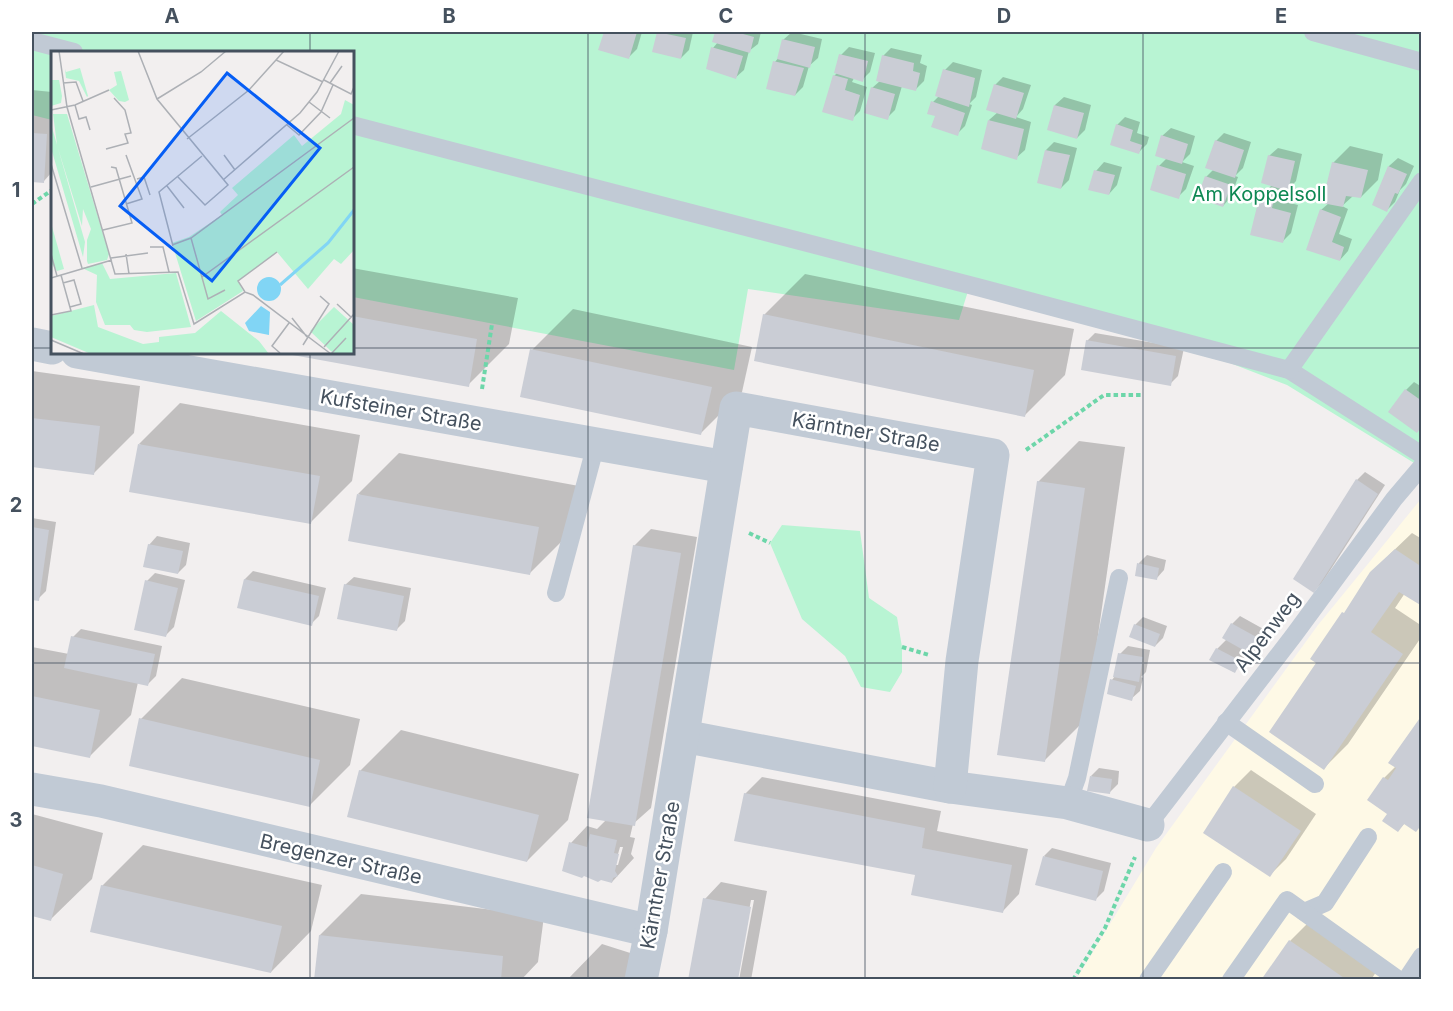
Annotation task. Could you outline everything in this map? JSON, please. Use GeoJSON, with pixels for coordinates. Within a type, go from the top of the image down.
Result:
{"type":"FeatureCollection","features":[{"type":"Feature","properties":{"kind":"street"},"geometry":{"type":"LineString","coordinates":[[32,344],[51,348]]}},
{"type":"Feature","properties":{"kind":"street","name":"Kufsteiner Straße"},"geometry":{"type":"LineString","coordinates":[[88,354],[726,467]]}},
{"type":"Feature","properties":{"kind":"street","name":"Kärntner Straße"},"geometry":{"type":"LineString","coordinates":[[641,980],[651,931],[736,408],[993,455]]}},
{"type":"Feature","properties":{"kind":"street"},"geometry":{"type":"LineString","coordinates":[[950,787],[962,661],[993,455]]}},
{"type":"Feature","properties":{"kind":"street"},"geometry":{"type":"LineString","coordinates":[[683,736],[950,787],[1068,803],[1148,825]]}},
{"type":"Feature","properties":{"kind":"street","name":"Bregenzer Straße"},"geometry":{"type":"LineString","coordinates":[[32,789],[101,801],[651,931]]}},
{"type":"Feature","properties":{"kind":"lane"},"geometry":{"type":"LineString","coordinates":[[1313,32],[1422,62]]}},
{"type":"Feature","properties":{"kind":"lane"},"geometry":{"type":"LineString","coordinates":[[32,41],[70,51]]}},
{"type":"Feature","properties":{"kind":"lane"},"geometry":{"type":"LineString","coordinates":[[354,126],[1289,370],[1422,455]]}},
{"type":"Feature","properties":{"kind":"lane"},"geometry":{"type":"LineString","coordinates":[[1289,370],[1422,181]]}},
{"type":"Feature","properties":{"kind":"lane"},"geometry":{"type":"LineString","coordinates":[[556,593],[596,444]]}},
{"type":"Feature","properties":{"kind":"lane","name":"Alpenweg"},"geometry":{"type":"LineString","coordinates":[[1148,825],[1294,635],[1394,499],[1422,466]]}},
{"type":"Feature","properties":{"kind":"lane"},"geometry":{"type":"LineString","coordinates":[[1068,803],[1077,778],[1119,578]]}},
{"type":"Feature","properties":{"kind":"lane"},"geometry":{"type":"LineString","coordinates":[[1226,722],[1315,784]]}},
{"type":"Feature","properties":{"kind":"lane"},"geometry":{"type":"LineString","coordinates":[[1304,912],[1325,903],[1368,837]]}},
{"type":"Feature","properties":{"kind":"lane"},"geometry":{"type":"LineString","coordinates":[[1148,980],[1223,872]]}},
{"type":"Feature","properties":{"kind":"lane"},"geometry":{"type":"LineString","coordinates":[[1231,980],[1287,900],[1399,980]]}},
{"type":"Feature","properties":{"kind":"lane"},"geometry":{"type":"LineString","coordinates":[[1406,980],[1422,957]]}},
{"type":"Feature","properties":{"kind":"path"},"geometry":{"type":"LineString","coordinates":[[32,204],[51,191]]}},
{"type":"Feature","properties":{"kind":"path"},"geometry":{"type":"LineString","coordinates":[[477,423],[492,324]]}},
{"type":"Feature","properties":{"kind":"path"},"geometry":{"type":"LineString","coordinates":[[993,455],[1025,451],[1104,395],[1143,395]]}},
{"type":"Feature","properties":{"kind":"path"},"geometry":{"type":"LineString","coordinates":[[1073,980],[1105,928],[1148,825]]}},
{"type":"Feature","properties":{"kind":"shaded area"},"geometry":{"type":"Polygon","coordinates":[[[1421,499],[1421,979],[1076,980],[1156,848],[1318,625],[1421,499]]]}},
{"type":"Feature","properties":{"kind":"green space","name":"Am Koppelsoll"},"geometry":{"type":"Polygon","coordinates":[[[32,32],[1421,32],[1421,462],[1419,466],[1287,385],[1230,363],[354,129],[354,51],[51,53],[32,47],[32,32]]]}},
{"type":"Feature","properties":{"kind":"green space"},"geometry":{"type":"Polygon","coordinates":[[[32,49],[51,54],[51,120],[32,115],[32,49]]]}},
{"type":"Feature","properties":{"kind":"green space"},"geometry":{"type":"Polygon","coordinates":[[[354,133],[968,291],[959,320],[748,289],[734,370],[354,297],[354,133]]]}},
{"type":"Feature","properties":{"kind":"green space"},"geometry":{"type":"Polygon","coordinates":[[[782,525],[860,531],[869,598],[897,617],[902,647],[902,672],[890,692],[861,687],[845,656],[802,619],[770,543],[782,525]]]}},
{"type":"Feature","properties":{"kind":"building"},"geometry":{"type":"Polygon","coordinates":[[[604,32],[637,32],[629,59],[598,50],[604,32]]]}},
{"type":"Feature","properties":{"kind":"building"},"geometry":{"type":"Polygon","coordinates":[[[657,32],[686,38],[681,59],[652,52],[657,32]]]}},
{"type":"Feature","properties":{"kind":"building"},"geometry":{"type":"Polygon","coordinates":[[[715,32],[736,32],[754,37],[750,53],[712,42],[715,32]]]}},
{"type":"Feature","properties":{"kind":"building"},"geometry":{"type":"Polygon","coordinates":[[[782,39],[815,47],[810,68],[777,59],[782,39]]]}},
{"type":"Feature","properties":{"kind":"building"},"geometry":{"type":"Polygon","coordinates":[[[711,47],[743,56],[736,79],[706,69],[711,47]]]}},
{"type":"Feature","properties":{"kind":"building"},"geometry":{"type":"Polygon","coordinates":[[[839,54],[868,61],[863,82],[834,73],[839,54]]]}},
{"type":"Feature","properties":{"kind":"building"},"geometry":{"type":"Polygon","coordinates":[[[882,55],[914,63],[913,71],[920,73],[916,91],[876,81],[882,55]]]}},
{"type":"Feature","properties":{"kind":"building"},"geometry":{"type":"Polygon","coordinates":[[[773,61],[804,68],[795,96],[766,89],[773,61]]]}},
{"type":"Feature","properties":{"kind":"building"},"geometry":{"type":"Polygon","coordinates":[[[943,69],[975,78],[969,107],[935,96],[943,69]]]}},
{"type":"Feature","properties":{"kind":"building"},"geometry":{"type":"Polygon","coordinates":[[[833,75],[848,79],[845,90],[860,95],[853,121],[822,112],[833,75]]]}},
{"type":"Feature","properties":{"kind":"building"},"geometry":{"type":"Polygon","coordinates":[[[994,84],[1024,93],[1016,119],[986,110],[994,84]]]}},
{"type":"Feature","properties":{"kind":"building"},"geometry":{"type":"Polygon","coordinates":[[[871,87],[895,94],[888,120],[864,113],[871,87]]]}},
{"type":"Feature","properties":{"kind":"building"},"geometry":{"type":"Polygon","coordinates":[[[931,101],[965,113],[958,136],[931,127],[935,116],[927,114],[931,101]]]}},
{"type":"Feature","properties":{"kind":"building"},"geometry":{"type":"Polygon","coordinates":[[[1054,105],[1084,113],[1077,139],[1047,130],[1054,105]]]}},
{"type":"Feature","properties":{"kind":"building"},"geometry":{"type":"Polygon","coordinates":[[[988,120],[1024,129],[1017,160],[981,149],[988,120]]]}},
{"type":"Feature","properties":{"kind":"building"},"geometry":{"type":"Polygon","coordinates":[[[1116,124],[1133,130],[1130,141],[1142,145],[1139,154],[1110,145],[1116,124]]]}},
{"type":"Feature","properties":{"kind":"building"},"geometry":{"type":"Polygon","coordinates":[[[32,133],[47,134],[44,183],[32,182],[32,133]]]}},
{"type":"Feature","properties":{"kind":"building"},"geometry":{"type":"Polygon","coordinates":[[[1161,135],[1188,144],[1182,164],[1155,156],[1161,135]]]}},
{"type":"Feature","properties":{"kind":"building"},"geometry":{"type":"Polygon","coordinates":[[[1215,140],[1244,150],[1235,178],[1205,168],[1215,140]]]}},
{"type":"Feature","properties":{"kind":"building"},"geometry":{"type":"Polygon","coordinates":[[[1045,150],[1070,155],[1061,189],[1037,183],[1045,150]]]}},
{"type":"Feature","properties":{"kind":"building"},"geometry":{"type":"Polygon","coordinates":[[[1268,155],[1295,161],[1288,191],[1261,183],[1268,155]]]}},
{"type":"Feature","properties":{"kind":"building"},"geometry":{"type":"Polygon","coordinates":[[[1332,162],[1368,170],[1361,198],[1346,196],[1343,207],[1322,203],[1332,162]]]}},
{"type":"Feature","properties":{"kind":"building"},"geometry":{"type":"Polygon","coordinates":[[[1157,165],[1186,174],[1179,199],[1150,190],[1157,165]]]}},
{"type":"Feature","properties":{"kind":"building"},"geometry":{"type":"Polygon","coordinates":[[[1388,166],[1407,174],[1387,212],[1372,205],[1388,166]]]}},
{"type":"Feature","properties":{"kind":"building"},"geometry":{"type":"Polygon","coordinates":[[[1094,170],[1115,175],[1109,195],[1088,190],[1094,170]]]}},
{"type":"Feature","properties":{"kind":"building"},"geometry":{"type":"Polygon","coordinates":[[[1205,176],[1231,185],[1223,207],[1197,198],[1205,176]]]}},
{"type":"Feature","properties":{"kind":"building"},"geometry":{"type":"Polygon","coordinates":[[[1260,194],[1274,198],[1272,208],[1291,213],[1283,243],[1250,235],[1260,194]]]}},
{"type":"Feature","properties":{"kind":"building"},"geometry":{"type":"Polygon","coordinates":[[[1320,209],[1341,217],[1332,242],[1344,247],[1340,261],[1306,250],[1320,209]]]}},
{"type":"Feature","properties":{"kind":"building"},"geometry":{"type":"Polygon","coordinates":[[[763,314],[1034,370],[1025,417],[754,361],[763,314]]]}},
{"type":"Feature","properties":{"kind":"building"},"geometry":{"type":"Polygon","coordinates":[[[354,316],[477,339],[469,387],[287,354],[354,354],[354,316]]]}},
{"type":"Feature","properties":{"kind":"building"},"geometry":{"type":"Polygon","coordinates":[[[1086,340],[1176,356],[1171,386],[1081,370],[1086,340]]]}},
{"type":"Feature","properties":{"kind":"building"},"geometry":{"type":"Polygon","coordinates":[[[530,349],[712,387],[701,435],[520,397],[530,349]]]}},
{"type":"Feature","properties":{"kind":"building"},"geometry":{"type":"Polygon","coordinates":[[[1405,389],[1422,401],[1422,426],[1417,433],[1388,412],[1405,389]]]}},
{"type":"Feature","properties":{"kind":"building"},"geometry":{"type":"Polygon","coordinates":[[[32,418],[100,426],[94,475],[32,467],[32,418]]]}},
{"type":"Feature","properties":{"kind":"building"},"geometry":{"type":"Polygon","coordinates":[[[138,444],[320,476],[311,524],[129,492],[138,444]]]}},
{"type":"Feature","properties":{"kind":"building"},"geometry":{"type":"Polygon","coordinates":[[[1356,479],[1378,494],[1314,593],[1293,579],[1356,479]]]}},
{"type":"Feature","properties":{"kind":"building"},"geometry":{"type":"Polygon","coordinates":[[[1037,481],[1085,488],[1045,762],[997,755],[1037,481]]]}},
{"type":"Feature","properties":{"kind":"building"},"geometry":{"type":"Polygon","coordinates":[[[357,494],[539,527],[530,575],[348,541],[357,494]]]}},
{"type":"Feature","properties":{"kind":"building"},"geometry":{"type":"Polygon","coordinates":[[[32,527],[49,530],[39,601],[32,600],[32,527]]]}},
{"type":"Feature","properties":{"kind":"building"},"geometry":{"type":"Polygon","coordinates":[[[148,544],[183,551],[178,574],[143,567],[148,544]]]}},
{"type":"Feature","properties":{"kind":"building"},"geometry":{"type":"Polygon","coordinates":[[[633,545],[681,553],[635,826],[587,818],[633,545]]]}},
{"type":"Feature","properties":{"kind":"building"},"geometry":{"type":"Polygon","coordinates":[[[1395,549],[1422,567],[1422,606],[1399,592],[1371,632],[1403,654],[1324,770],[1269,732],[1316,663],[1310,659],[1342,612],[1344,613],[1370,572],[1395,549]]]}},
{"type":"Feature","properties":{"kind":"building"},"geometry":{"type":"Polygon","coordinates":[[[1137,563],[1159,568],[1157,580],[1135,576],[1137,563]]]}},
{"type":"Feature","properties":{"kind":"building"},"geometry":{"type":"Polygon","coordinates":[[[244,579],[319,596],[312,626],[237,608],[244,579]]]}},
{"type":"Feature","properties":{"kind":"building"},"geometry":{"type":"Polygon","coordinates":[[[145,580],[178,588],[166,637],[134,630],[145,580]]]}},
{"type":"Feature","properties":{"kind":"building"},"geometry":{"type":"Polygon","coordinates":[[[344,584],[404,596],[397,631],[337,619],[344,584]]]}},
{"type":"Feature","properties":{"kind":"building"},"geometry":{"type":"Polygon","coordinates":[[[1231,623],[1260,639],[1252,655],[1222,638],[1231,623]]]}},
{"type":"Feature","properties":{"kind":"building"},"geometry":{"type":"Polygon","coordinates":[[[1134,624],[1160,634],[1155,647],[1129,637],[1134,624]]]}},
{"type":"Feature","properties":{"kind":"building"},"geometry":{"type":"Polygon","coordinates":[[[71,636],[155,654],[148,686],[64,668],[71,636]]]}},
{"type":"Feature","properties":{"kind":"building"},"geometry":{"type":"Polygon","coordinates":[[[1216,648],[1241,661],[1235,673],[1209,660],[1216,648]]]}},
{"type":"Feature","properties":{"kind":"building"},"geometry":{"type":"Polygon","coordinates":[[[1118,653],[1143,657],[1139,682],[1113,677],[1118,653]]]}},
{"type":"Feature","properties":{"kind":"building"},"geometry":{"type":"Polygon","coordinates":[[[1110,679],[1136,686],[1132,701],[1107,694],[1110,679]]]}},
{"type":"Feature","properties":{"kind":"building"},"geometry":{"type":"Polygon","coordinates":[[[32,696],[100,710],[90,758],[32,746],[32,696]]]}},
{"type":"Feature","properties":{"kind":"building"},"geometry":{"type":"Polygon","coordinates":[[[1422,715],[1422,824],[1416,832],[1404,824],[1398,832],[1382,821],[1387,814],[1367,800],[1383,777],[1388,780],[1396,768],[1388,763],[1422,715]]]}},
{"type":"Feature","properties":{"kind":"building"},"geometry":{"type":"Polygon","coordinates":[[[139,718],[320,760],[310,807],[129,766],[139,718]]]}},
{"type":"Feature","properties":{"kind":"building"},"geometry":{"type":"Polygon","coordinates":[[[359,770],[539,815],[527,862],[347,817],[359,770]]]}},
{"type":"Feature","properties":{"kind":"building"},"geometry":{"type":"Polygon","coordinates":[[[1090,776],[1112,779],[1110,794],[1087,791],[1090,776]]]}},
{"type":"Feature","properties":{"kind":"building"},"geometry":{"type":"Polygon","coordinates":[[[1233,786],[1301,831],[1270,877],[1203,833],[1233,786]]]}},
{"type":"Feature","properties":{"kind":"building"},"geometry":{"type":"Polygon","coordinates":[[[744,793],[925,828],[922,848],[1012,865],[1003,913],[911,895],[915,875],[734,841],[744,793]]]}},
{"type":"Feature","properties":{"kind":"building"},"geometry":{"type":"Polygon","coordinates":[[[590,834],[617,840],[614,853],[619,854],[615,871],[618,876],[613,878],[612,883],[601,880],[598,882],[562,871],[569,842],[587,847],[590,834]]]}},
{"type":"Feature","properties":{"kind":"building"},"geometry":{"type":"Polygon","coordinates":[[[1043,856],[1103,871],[1096,901],[1035,885],[1043,856]]]}},
{"type":"Feature","properties":{"kind":"building"},"geometry":{"type":"Polygon","coordinates":[[[32,865],[63,874],[51,921],[32,916],[32,865]]]}},
{"type":"Feature","properties":{"kind":"building"},"geometry":{"type":"Polygon","coordinates":[[[101,885],[282,926],[271,973],[90,932],[101,885]]]}},
{"type":"Feature","properties":{"kind":"building"},"geometry":{"type":"Polygon","coordinates":[[[703,898],[751,907],[738,980],[688,980],[703,898]]]}},
{"type":"Feature","properties":{"kind":"building"},"geometry":{"type":"Polygon","coordinates":[[[319,935],[503,956],[501,980],[314,980],[319,935]]]}},
{"type":"Feature","properties":{"kind":"building"},"geometry":{"type":"Polygon","coordinates":[[[1289,940],[1314,957],[1347,980],[1261,980],[1289,940]]]}}]}
